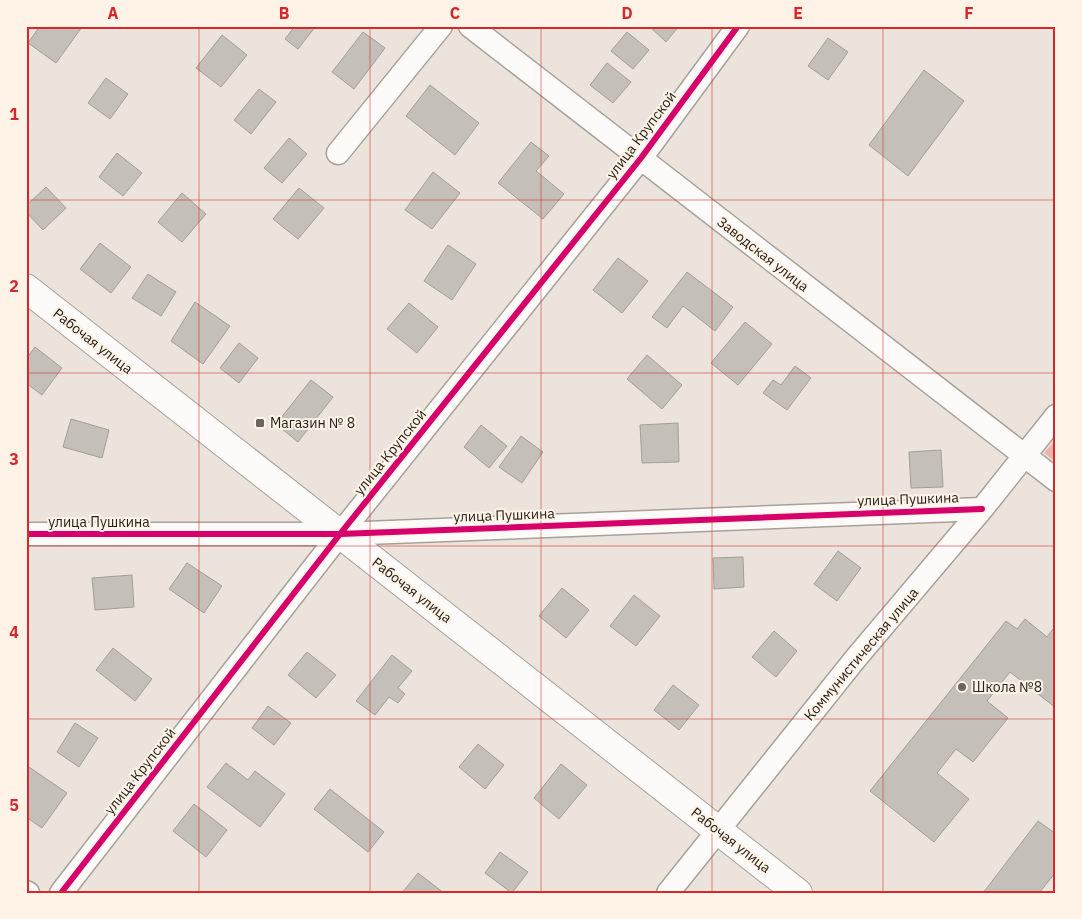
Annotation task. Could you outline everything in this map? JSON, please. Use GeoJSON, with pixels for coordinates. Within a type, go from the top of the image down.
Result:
{"type":"FeatureCollection","features":[{"type":"Feature","properties":{"kind":"main road","name":"Рабочая улица"},"geometry":{"type":"LineString","coordinates":[[26,288],[798,893]]}},
{"type":"Feature","properties":{"kind":"street"},"geometry":{"type":"LineString","coordinates":[[338,153],[441,26]]}},
{"type":"Feature","properties":{"kind":"street","name":"Заводская улица"},"geometry":{"type":"LineString","coordinates":[[470,26],[1056,480]]}},
{"type":"Feature","properties":{"kind":"street","name":"улица Крупской"},"geometry":{"type":"LineString","coordinates":[[60,893],[340,534],[640,158],[738,26]]}},
{"type":"Feature","properties":{"kind":"street","name":"Коммунистическая улица"},"geometry":{"type":"LineString","coordinates":[[668,893],[856,658],[982,509],[1056,416]]}},
{"type":"Feature","properties":{"kind":"street","name":"улица Пушкина"},"geometry":{"type":"LineString","coordinates":[[26,534],[340,534],[982,509]]}},
{"type":"Feature","properties":{"kind":"shaded area"},"geometry":{"type":"Polygon","coordinates":[[[1056,439],[1056,462],[1044,453],[1056,439]]]}},
{"type":"Feature","properties":{"kind":"building"},"geometry":{"type":"Polygon","coordinates":[[[40,26],[82,27],[56,63],[28,43],[40,26]]]}},
{"type":"Feature","properties":{"kind":"building"},"geometry":{"type":"Polygon","coordinates":[[[295,26],[316,26],[298,49],[285,39],[295,26]]]}},
{"type":"Feature","properties":{"kind":"building"},"geometry":{"type":"Polygon","coordinates":[[[649,26],[679,26],[666,42],[649,26]]]}},
{"type":"Feature","properties":{"kind":"building"},"geometry":{"type":"Polygon","coordinates":[[[363,32],[385,48],[354,89],[332,72],[363,32]]]}},
{"type":"Feature","properties":{"kind":"building"},"geometry":{"type":"Polygon","coordinates":[[[627,32],[649,50],[633,69],[611,51],[627,32]]]}},
{"type":"Feature","properties":{"kind":"building"},"geometry":{"type":"Polygon","coordinates":[[[222,35],[247,55],[221,87],[196,68],[222,35]]]}},
{"type":"Feature","properties":{"kind":"building"},"geometry":{"type":"Polygon","coordinates":[[[828,38],[848,52],[828,80],[808,66],[828,38]]]}},
{"type":"Feature","properties":{"kind":"building"},"geometry":{"type":"Polygon","coordinates":[[[607,63],[631,82],[613,103],[590,85],[607,63]]]}},
{"type":"Feature","properties":{"kind":"building"},"geometry":{"type":"Polygon","coordinates":[[[924,70],[964,101],[908,176],[869,145],[924,70]]]}},
{"type":"Feature","properties":{"kind":"building"},"geometry":{"type":"Polygon","coordinates":[[[106,78],[128,94],[110,119],[88,103],[106,78]]]}},
{"type":"Feature","properties":{"kind":"building"},"geometry":{"type":"Polygon","coordinates":[[[430,85],[479,123],[455,155],[406,116],[430,85]]]}},
{"type":"Feature","properties":{"kind":"building"},"geometry":{"type":"Polygon","coordinates":[[[259,89],[276,102],[251,134],[234,120],[259,89]]]}},
{"type":"Feature","properties":{"kind":"building"},"geometry":{"type":"Polygon","coordinates":[[[289,138],[307,154],[282,183],[264,168],[289,138]]]}},
{"type":"Feature","properties":{"kind":"building"},"geometry":{"type":"Polygon","coordinates":[[[531,142],[549,156],[536,171],[564,194],[543,219],[498,183],[531,142]]]}},
{"type":"Feature","properties":{"kind":"building"},"geometry":{"type":"Polygon","coordinates":[[[117,153],[142,173],[123,196],[99,177],[117,153]]]}},
{"type":"Feature","properties":{"kind":"building"},"geometry":{"type":"Polygon","coordinates":[[[433,172],[460,193],[432,229],[405,210],[433,172]]]}},
{"type":"Feature","properties":{"kind":"building"},"geometry":{"type":"Polygon","coordinates":[[[46,187],[66,208],[43,230],[26,212],[26,206],[46,187]]]}},
{"type":"Feature","properties":{"kind":"building"},"geometry":{"type":"Polygon","coordinates":[[[299,188],[324,208],[298,239],[273,219],[299,188]]]}},
{"type":"Feature","properties":{"kind":"building"},"geometry":{"type":"Polygon","coordinates":[[[182,193],[206,214],[182,242],[158,222],[182,193]]]}},
{"type":"Feature","properties":{"kind":"building"},"geometry":{"type":"Polygon","coordinates":[[[100,243],[131,267],[111,293],[80,269],[100,243]]]}},
{"type":"Feature","properties":{"kind":"building"},"geometry":{"type":"Polygon","coordinates":[[[448,245],[476,264],[452,300],[424,281],[448,245]]]}},
{"type":"Feature","properties":{"kind":"building"},"geometry":{"type":"Polygon","coordinates":[[[618,258],[648,281],[622,313],[593,290],[618,258]]]}},
{"type":"Feature","properties":{"kind":"building"},"geometry":{"type":"Polygon","coordinates":[[[687,272],[733,307],[715,331],[683,306],[667,328],[652,317],[687,272]]]}},
{"type":"Feature","properties":{"kind":"building"},"geometry":{"type":"Polygon","coordinates":[[[148,274],[176,292],[161,316],[132,298],[148,274]]]}},
{"type":"Feature","properties":{"kind":"building"},"geometry":{"type":"Polygon","coordinates":[[[195,302],[230,326],[203,364],[171,341],[195,302]]]}},
{"type":"Feature","properties":{"kind":"building"},"geometry":{"type":"Polygon","coordinates":[[[409,303],[438,327],[417,353],[387,329],[409,303]]]}},
{"type":"Feature","properties":{"kind":"building"},"geometry":{"type":"Polygon","coordinates":[[[745,322],[772,344],[738,385],[711,363],[745,322]]]}},
{"type":"Feature","properties":{"kind":"building"},"geometry":{"type":"Polygon","coordinates":[[[239,343],[258,358],[239,383],[220,368],[239,343]]]}},
{"type":"Feature","properties":{"kind":"building"},"geometry":{"type":"Polygon","coordinates":[[[35,347],[62,368],[42,395],[26,383],[26,359],[35,347]]]}},
{"type":"Feature","properties":{"kind":"building"},"geometry":{"type":"Polygon","coordinates":[[[647,355],[682,385],[662,409],[627,379],[647,355]]]}},
{"type":"Feature","properties":{"kind":"building"},"geometry":{"type":"Polygon","coordinates":[[[795,366],[811,378],[787,410],[763,393],[773,380],[781,385],[795,366]]]}},
{"type":"Feature","properties":{"kind":"building"},"geometry":{"type":"Polygon","coordinates":[[[311,380],[333,397],[298,442],[276,424],[311,380]]]}},
{"type":"Feature","properties":{"kind":"building"},"geometry":{"type":"Polygon","coordinates":[[[71,419],[109,430],[102,458],[63,447],[71,419]]]}},
{"type":"Feature","properties":{"kind":"building"},"geometry":{"type":"Polygon","coordinates":[[[678,423],[679,462],[642,463],[640,425],[678,423]]]}},
{"type":"Feature","properties":{"kind":"building"},"geometry":{"type":"Polygon","coordinates":[[[481,425],[507,446],[489,468],[464,447],[481,425]]]}},
{"type":"Feature","properties":{"kind":"building"},"geometry":{"type":"Polygon","coordinates":[[[521,436],[543,452],[522,483],[499,467],[521,436]]]}},
{"type":"Feature","properties":{"kind":"building"},"geometry":{"type":"Polygon","coordinates":[[[941,450],[943,487],[911,488],[909,452],[941,450]]]}},
{"type":"Feature","properties":{"kind":"building"},"geometry":{"type":"Polygon","coordinates":[[[838,551],[861,568],[837,601],[814,584],[838,551]]]}},
{"type":"Feature","properties":{"kind":"building"},"geometry":{"type":"Polygon","coordinates":[[[743,557],[744,587],[714,589],[713,558],[743,557]]]}},
{"type":"Feature","properties":{"kind":"building"},"geometry":{"type":"Polygon","coordinates":[[[187,563],[222,586],[204,613],[169,589],[187,563]]]}},
{"type":"Feature","properties":{"kind":"building"},"geometry":{"type":"Polygon","coordinates":[[[132,575],[134,607],[95,610],[92,578],[132,575]]]}},
{"type":"Feature","properties":{"kind":"building"},"geometry":{"type":"Polygon","coordinates":[[[562,588],[589,610],[566,638],[539,616],[562,588]]]}},
{"type":"Feature","properties":{"kind":"building"},"geometry":{"type":"Polygon","coordinates":[[[634,595],[660,616],[636,646],[610,626],[634,595]]]}},
{"type":"Feature","properties":{"kind":"building"},"geometry":{"type":"Polygon","coordinates":[[[1025,619],[1047,637],[1053,629],[1056,631],[1056,708],[1010,672],[987,701],[1008,718],[973,762],[956,749],[937,773],[969,799],[934,842],[870,791],[1006,621],[1017,629],[1025,619]]]}},
{"type":"Feature","properties":{"kind":"building"},"geometry":{"type":"Polygon","coordinates":[[[774,631],[797,651],[776,677],[752,657],[774,631]]]}},
{"type":"Feature","properties":{"kind":"building"},"geometry":{"type":"Polygon","coordinates":[[[113,648],[152,679],[135,701],[96,670],[113,648]]]}},
{"type":"Feature","properties":{"kind":"building"},"geometry":{"type":"Polygon","coordinates":[[[307,652],[336,675],[316,698],[288,675],[307,652]]]}},
{"type":"Feature","properties":{"kind":"building"},"geometry":{"type":"Polygon","coordinates":[[[392,655],[412,671],[398,688],[405,694],[398,703],[389,697],[375,715],[356,701],[392,655]]]}},
{"type":"Feature","properties":{"kind":"building"},"geometry":{"type":"Polygon","coordinates":[[[673,685],[699,705],[679,730],[654,710],[673,685]]]}},
{"type":"Feature","properties":{"kind":"building"},"geometry":{"type":"Polygon","coordinates":[[[268,706],[291,723],[274,745],[252,728],[268,706]]]}},
{"type":"Feature","properties":{"kind":"building"},"geometry":{"type":"Polygon","coordinates":[[[75,723],[98,738],[79,767],[57,752],[75,723]]]}},
{"type":"Feature","properties":{"kind":"building"},"geometry":{"type":"Polygon","coordinates":[[[478,744],[504,765],[485,789],[459,767],[478,744]]]}},
{"type":"Feature","properties":{"kind":"building"},"geometry":{"type":"Polygon","coordinates":[[[226,763],[248,780],[255,771],[285,794],[260,827],[207,787],[226,763]]]}},
{"type":"Feature","properties":{"kind":"building"},"geometry":{"type":"Polygon","coordinates":[[[561,764],[587,785],[559,819],[534,798],[561,764]]]}},
{"type":"Feature","properties":{"kind":"building"},"geometry":{"type":"Polygon","coordinates":[[[29,767],[67,793],[42,828],[26,817],[26,772],[29,767]]]}},
{"type":"Feature","properties":{"kind":"building"},"geometry":{"type":"Polygon","coordinates":[[[330,789],[384,832],[368,852],[314,809],[330,789]]]}},
{"type":"Feature","properties":{"kind":"building"},"geometry":{"type":"Polygon","coordinates":[[[194,804],[227,830],[206,857],[173,831],[194,804]]]}},
{"type":"Feature","properties":{"kind":"building"},"geometry":{"type":"Polygon","coordinates":[[[1038,821],[1056,834],[1056,872],[1039,893],[983,893],[1038,821]]]}},
{"type":"Feature","properties":{"kind":"building"},"geometry":{"type":"Polygon","coordinates":[[[500,852],[528,872],[512,893],[485,873],[500,852]]]}},
{"type":"Feature","properties":{"kind":"building"},"geometry":{"type":"Polygon","coordinates":[[[418,873],[444,893],[402,893],[418,873]]]}},
{"type":"Feature","properties":{"kind":"cycle path"},"geometry":{"type":"LineString","coordinates":[[61,893],[340,534],[641,158],[738,26]]}},
{"type":"Feature","properties":{"kind":"cycle path"},"geometry":{"type":"LineString","coordinates":[[26,534],[340,534],[982,509]]}},
{"type":"Feature","properties":{"kind":"place","name":"Магазин № 8"},"geometry":{"type":"Point","coordinates":[260,423]}},
{"type":"Feature","properties":{"kind":"place","name":"Школа №8"},"geometry":{"type":"Point","coordinates":[962,687]}}]}
